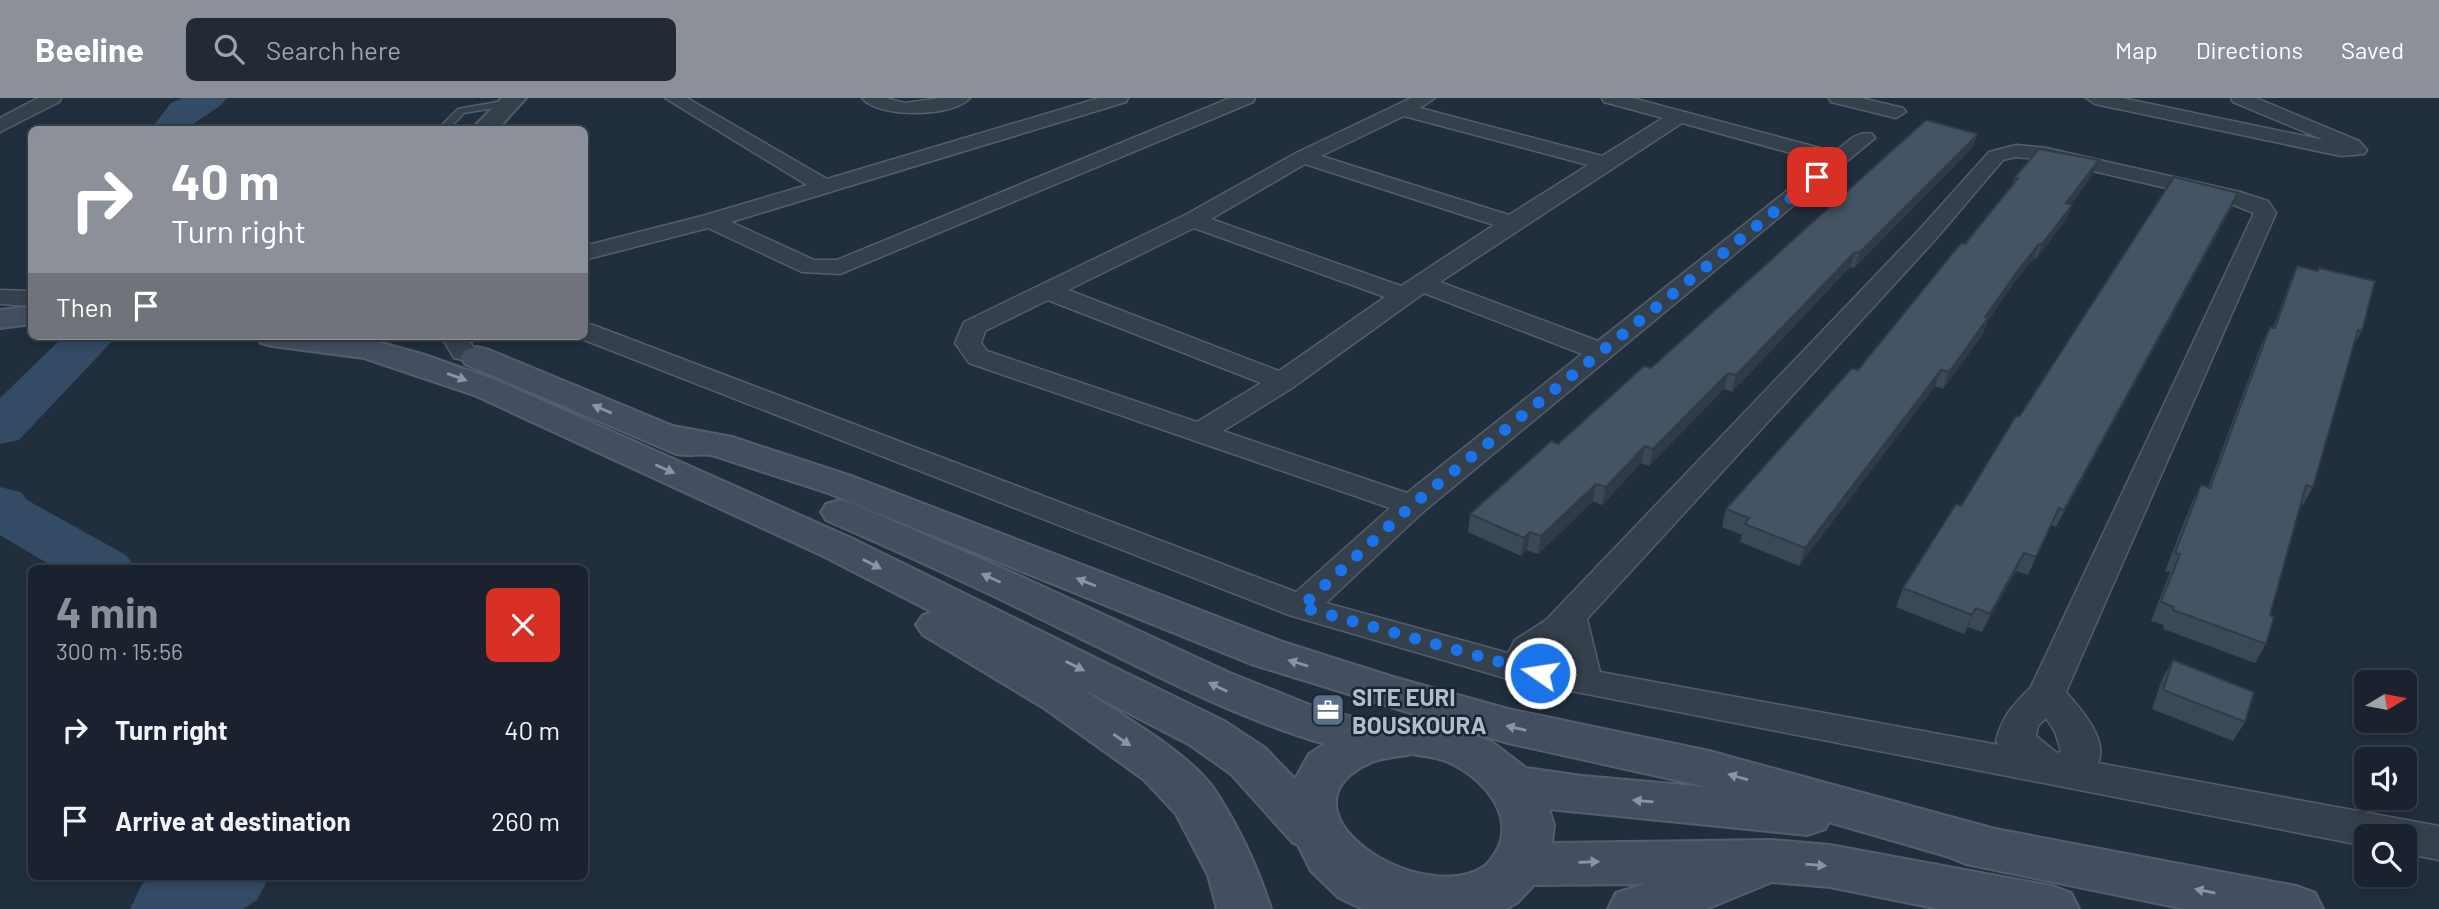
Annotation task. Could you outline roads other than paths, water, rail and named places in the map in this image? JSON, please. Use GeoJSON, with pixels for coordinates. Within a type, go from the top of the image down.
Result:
{"type":"FeatureCollection","features":[{"type":"Feature","properties":{"kind":"main road"},"geometry":{"type":"LineString","coordinates":[[0,318],[28,315]]}},
{"type":"Feature","properties":{"kind":"main road"},"geometry":{"type":"LineString","coordinates":[[0,333],[28,331]]}},
{"type":"Feature","properties":{"kind":"main road"},"geometry":{"type":"LineString","coordinates":[[336,340],[413,362],[486,388],[837,547],[1207,733],[1248,761],[1311,829],[1345,895],[1382,898],[1408,905],[1459,906],[1500,887],[1521,864],[1529,838],[1525,810],[1510,783],[1484,760],[1449,744],[1412,737],[1375,741],[1342,755],[1320,777],[1309,807],[1311,829]]}},
{"type":"Feature","properties":{"kind":"main road"},"geometry":{"type":"LineString","coordinates":[[434,340],[459,344],[1008,586],[1238,697],[1329,730],[1375,741]]}},
{"type":"Feature","properties":{"kind":"main road"},"geometry":{"type":"LineString","coordinates":[[666,436],[719,445],[841,485],[1267,653],[1369,685],[1508,726],[1709,769],[1993,849]]}},
{"type":"Feature","properties":{"kind":"main road"},"geometry":{"type":"LineString","coordinates":[[710,490],[754,536],[952,631],[1060,697],[1160,766],[1195,801],[1234,875],[1244,909]]}},
{"type":"Feature","properties":{"kind":"main road"},"geometry":{"type":"LineString","coordinates":[[1510,783],[1582,795],[1782,812],[1841,820],[2296,909]]}},
{"type":"Feature","properties":{"kind":"main road"},"geometry":{"type":"LineString","coordinates":[[1521,864],[1772,861],[1830,866],[2052,909]]}},
{"type":"Feature","properties":{"kind":"main road"},"geometry":{"type":"LineString","coordinates":[[1635,909],[1683,895],[1772,861]]}},
{"type":"Feature","properties":{"kind":"street"},"geometry":{"type":"LineString","coordinates":[[0,125],[52,98]]}},
{"type":"Feature","properties":{"kind":"street"},"geometry":{"type":"LineString","coordinates":[[674,98],[825,187]]}},
{"type":"Feature","properties":{"kind":"street"},"geometry":{"type":"LineString","coordinates":[[871,98],[889,107],[906,110],[961,98]]}},
{"type":"Feature","properties":{"kind":"street"},"geometry":{"type":"LineString","coordinates":[[588,252],[710,221],[1119,98]]}},
{"type":"Feature","properties":{"kind":"street"},"geometry":{"type":"LineString","coordinates":[[710,221],[810,267],[840,267],[1245,98]]}},
{"type":"Feature","properties":{"kind":"street"},"geometry":{"type":"LineString","coordinates":[[1412,505],[978,357],[968,343],[973,327],[1194,220],[1303,157],[1426,98]]}},
{"type":"Feature","properties":{"kind":"street"},"geometry":{"type":"LineString","coordinates":[[1611,98],[1839,160]]}},
{"type":"Feature","properties":{"kind":"street"},"geometry":{"type":"LineString","coordinates":[[1838,98],[1896,112]]}},
{"type":"Feature","properties":{"kind":"street"},"geometry":{"type":"LineString","coordinates":[[1301,607],[1412,505],[1912,98]]}},
{"type":"Feature","properties":{"kind":"street"},"geometry":{"type":"LineString","coordinates":[[2095,98],[2341,150],[2357,150],[2352,145],[2240,98]]}},
{"type":"Feature","properties":{"kind":"street"},"geometry":{"type":"LineString","coordinates":[[487,126],[512,101]]}},
{"type":"Feature","properties":{"kind":"street"},"geometry":{"type":"LineString","coordinates":[[1401,109],[1607,164]]}},
{"type":"Feature","properties":{"kind":"street"},"geometry":{"type":"LineString","coordinates":[[1200,433],[1282,382],[1512,223],[1680,116]]}},
{"type":"Feature","properties":{"kind":"street"},"geometry":{"type":"LineString","coordinates":[[1518,669],[1528,649],[1559,628],[1927,235],[1996,156],[2016,151],[2034,152],[2232,197],[2260,206],[2265,213],[2046,694],[2072,723],[2081,743],[2081,758],[2052,771]]}},
{"type":"Feature","properties":{"kind":"street"},"geometry":{"type":"LineString","coordinates":[[1303,157],[1512,223]]}},
{"type":"Feature","properties":{"kind":"street"},"geometry":{"type":"LineString","coordinates":[[1194,220],[1601,352]]}},
{"type":"Feature","properties":{"kind":"street"},"geometry":{"type":"LineString","coordinates":[[1047,291],[1282,382]]}},
{"type":"Feature","properties":{"kind":"street"},"geometry":{"type":"LineString","coordinates":[[0,297],[28,299]]}},
{"type":"Feature","properties":{"kind":"street"},"geometry":{"type":"LineString","coordinates":[[588,333],[1301,607],[1518,669],[2439,843]]}},
{"type":"Feature","properties":{"kind":"street"},"geometry":{"type":"LineString","coordinates":[[1569,617],[1584,682]]}},
{"type":"Feature","properties":{"kind":"lane"},"geometry":{"type":"LineString","coordinates":[[447,126],[461,111],[512,101]]}},
{"type":"Feature","properties":{"kind":"waterway"},"geometry":{"type":"LineString","coordinates":[[171,126],[184,111],[209,98]]}},
{"type":"Feature","properties":{"kind":"waterway"},"geometry":{"type":"LineString","coordinates":[[0,428],[88,340]]}},
{"type":"Feature","properties":{"kind":"waterway"},"geometry":{"type":"LineString","coordinates":[[0,505],[6,513],[97,565]]}},
{"type":"Feature","properties":{"kind":"waterway"},"geometry":{"type":"LineString","coordinates":[[172,909],[223,880]]}},
{"type":"Feature","properties":{"kind":"place","name":"SITE EURI BOUSKOURA"},"geometry":{"type":"Point","coordinates":[1328,710]}}]}
